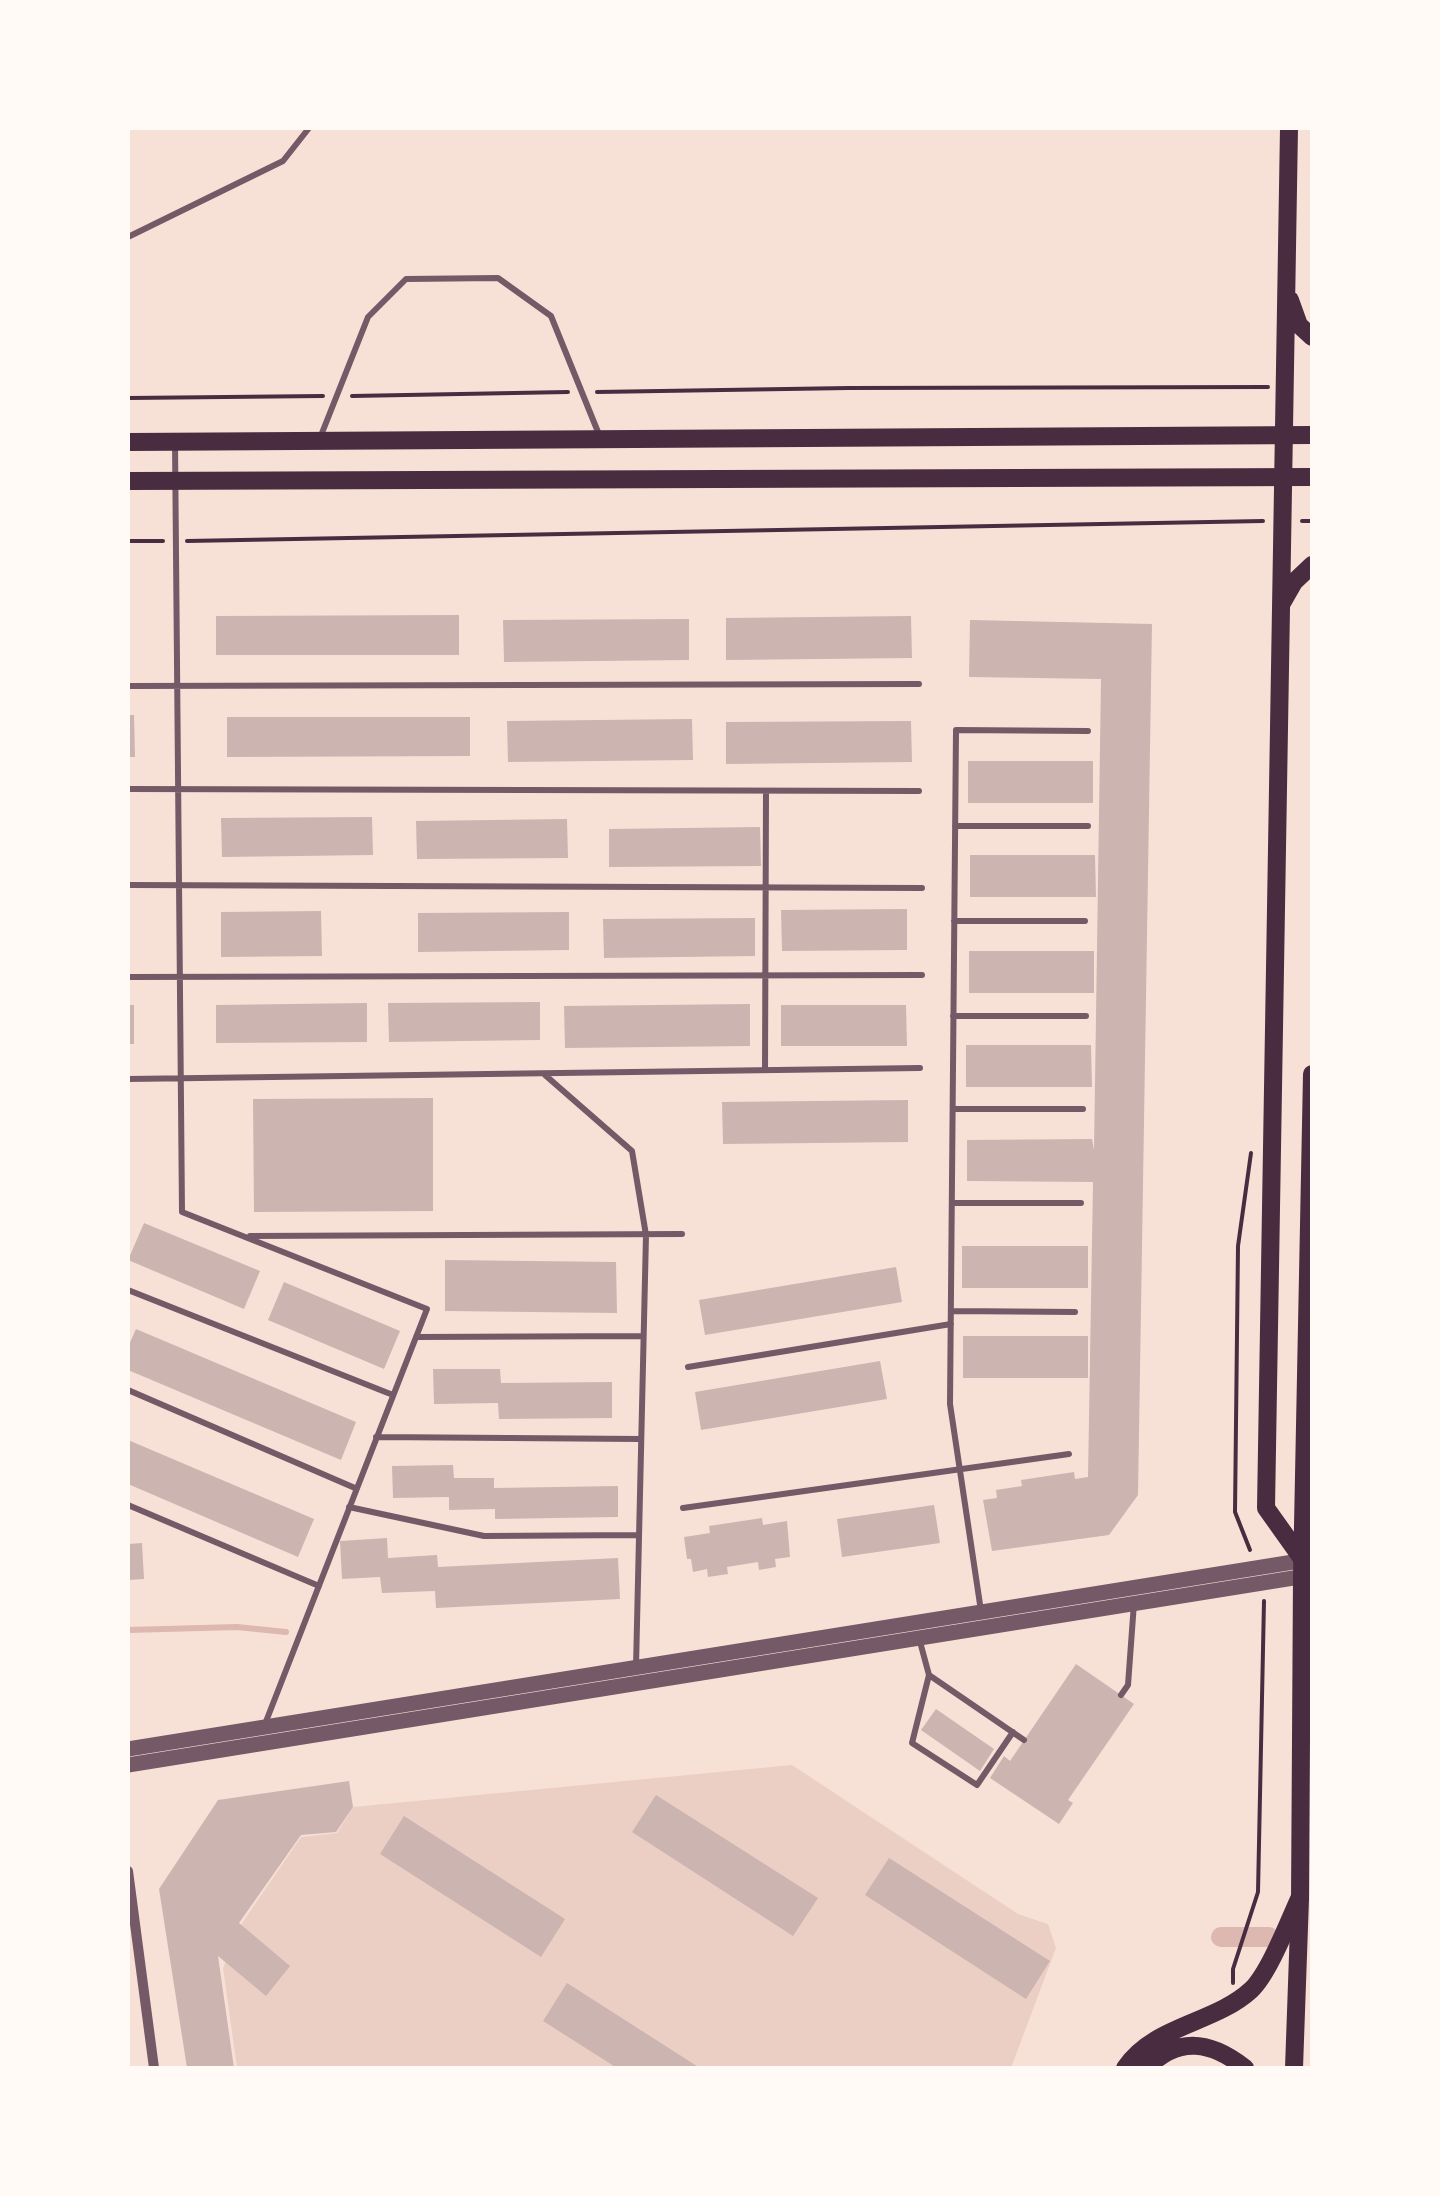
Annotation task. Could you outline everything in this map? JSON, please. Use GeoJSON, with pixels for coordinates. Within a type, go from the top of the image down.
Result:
{"type":"FeatureCollection","features":[{"type":"Feature","properties":{"kind":"main road"},"geometry":{"type":"LineString","coordinates":[[1289,128],[1266,1508],[1307,1567]]}},
{"type":"Feature","properties":{"kind":"main road"},"geometry":{"type":"LineString","coordinates":[[1286,290],[1299,325],[1312,337]]}},
{"type":"Feature","properties":{"kind":"main road"},"geometry":{"type":"LineString","coordinates":[[128,442],[1312,436]]}},
{"type":"Feature","properties":{"kind":"main road"},"geometry":{"type":"LineString","coordinates":[[128,481],[1312,477]]}},
{"type":"Feature","properties":{"kind":"main road"},"geometry":{"type":"LineString","coordinates":[[1280,608],[1294,582],[1312,565]]}},
{"type":"Feature","properties":{"kind":"main road"},"geometry":{"type":"LineString","coordinates":[[1294,2068],[1307,1567],[1312,1074]]}},
{"type":"Feature","properties":{"kind":"main road"},"geometry":{"type":"LineString","coordinates":[[1125,2068],[1134,2055],[1162,2036],[1224,2008],[1253,1988],[1300,1899]]}},
{"type":"Feature","properties":{"kind":"main road"},"geometry":{"type":"LineString","coordinates":[[1147,2068],[1177,2047],[1205,2046],[1228,2055],[1245,2068]]}},
{"type":"Feature","properties":{"kind":"street"},"geometry":{"type":"LineString","coordinates":[[128,1764],[1307,1567]]}},
{"type":"Feature","properties":{"kind":"street"},"geometry":{"type":"LineString","coordinates":[[128,1750],[636,1668],[917,1630]]}},
{"type":"Feature","properties":{"kind":"street"},"geometry":{"type":"LineString","coordinates":[[128,1871],[154,2068]]}},
{"type":"Feature","properties":{"kind":"lane"},"geometry":{"type":"LineString","coordinates":[[128,237],[284,162],[309,128]]}},
{"type":"Feature","properties":{"kind":"lane"},"geometry":{"type":"LineString","coordinates":[[319,440],[368,317],[406,278],[498,278],[551,316],[600,438]]}},
{"type":"Feature","properties":{"kind":"lane"},"geometry":{"type":"LineString","coordinates":[[175,442],[182,1212],[427,1309],[264,1728]]}},
{"type":"Feature","properties":{"kind":"lane"},"geometry":{"type":"LineString","coordinates":[[128,686],[918,684]]}},
{"type":"Feature","properties":{"kind":"lane"},"geometry":{"type":"LineString","coordinates":[[982,1619],[950,1404],[956,730],[1088,730]]}},
{"type":"Feature","properties":{"kind":"lane"},"geometry":{"type":"LineString","coordinates":[[128,790],[919,791]]}},
{"type":"Feature","properties":{"kind":"lane"},"geometry":{"type":"LineString","coordinates":[[765,1070],[766,791]]}},
{"type":"Feature","properties":{"kind":"lane"},"geometry":{"type":"LineString","coordinates":[[955,826],[1088,826]]}},
{"type":"Feature","properties":{"kind":"lane"},"geometry":{"type":"LineString","coordinates":[[128,885],[922,888]]}},
{"type":"Feature","properties":{"kind":"lane"},"geometry":{"type":"LineString","coordinates":[[954,920],[1084,921]]}},
{"type":"Feature","properties":{"kind":"lane"},"geometry":{"type":"LineString","coordinates":[[128,977],[922,975]]}},
{"type":"Feature","properties":{"kind":"lane"},"geometry":{"type":"LineString","coordinates":[[954,1016],[1086,1016]]}},
{"type":"Feature","properties":{"kind":"lane"},"geometry":{"type":"LineString","coordinates":[[128,1080],[920,1068]]}},
{"type":"Feature","properties":{"kind":"lane"},"geometry":{"type":"LineString","coordinates":[[543,1073],[632,1151],[646,1235],[636,1668]]}},
{"type":"Feature","properties":{"kind":"lane"},"geometry":{"type":"LineString","coordinates":[[953,1109],[1083,1108]]}},
{"type":"Feature","properties":{"kind":"lane"},"geometry":{"type":"LineString","coordinates":[[952,1203],[1081,1203]]}},
{"type":"Feature","properties":{"kind":"lane"},"geometry":{"type":"LineString","coordinates":[[243,1236],[682,1234]]}},
{"type":"Feature","properties":{"kind":"lane"},"geometry":{"type":"LineString","coordinates":[[128,1290],[393,1395]]}},
{"type":"Feature","properties":{"kind":"lane"},"geometry":{"type":"LineString","coordinates":[[951,1311],[1075,1312]]}},
{"type":"Feature","properties":{"kind":"lane"},"geometry":{"type":"LineString","coordinates":[[688,1367],[951,1324]]}},
{"type":"Feature","properties":{"kind":"lane"},"geometry":{"type":"LineString","coordinates":[[416,1337],[644,1336]]}},
{"type":"Feature","properties":{"kind":"lane"},"geometry":{"type":"LineString","coordinates":[[128,1390],[356,1488]]}},
{"type":"Feature","properties":{"kind":"lane"},"geometry":{"type":"LineString","coordinates":[[376,1436],[641,1438]]}},
{"type":"Feature","properties":{"kind":"lane"},"geometry":{"type":"LineString","coordinates":[[683,1508],[1069,1454]]}},
{"type":"Feature","properties":{"kind":"lane"},"geometry":{"type":"LineString","coordinates":[[128,1505],[319,1586]]}},
{"type":"Feature","properties":{"kind":"lane"},"geometry":{"type":"LineString","coordinates":[[349,1506],[484,1536],[639,1536]]}},
{"type":"Feature","properties":{"kind":"lane"},"geometry":{"type":"LineString","coordinates":[[1121,1695],[1128,1685],[1135,1595]]}},
{"type":"Feature","properties":{"kind":"lane"},"geometry":{"type":"LineString","coordinates":[[917,1630],[929,1675],[912,1743],[977,1785],[1013,1732]]}},
{"type":"Feature","properties":{"kind":"lane"},"geometry":{"type":"LineString","coordinates":[[929,1675],[1024,1740]]}},
{"type":"Feature","properties":{"kind":"path"},"geometry":{"type":"LineString","coordinates":[[128,398],[849,388],[1284,388]]}},
{"type":"Feature","properties":{"kind":"path"},"geometry":{"type":"LineString","coordinates":[[128,542],[1312,521]]}},
{"type":"Feature","properties":{"kind":"path"},"geometry":{"type":"LineString","coordinates":[[1233,1988],[1233,1968],[1249,1918]]}},
{"type":"Feature","properties":{"kind":"shaded area"},"geometry":{"type":"Polygon","coordinates":[[[792,1765],[1018,1914],[1048,1924],[1056,1948],[1011,2068],[237,2068],[223,1968],[242,1923],[301,1837],[337,1833],[353,1807],[792,1765]]]}},
{"type":"Feature","properties":{"kind":"building"},"geometry":{"type":"Polygon","coordinates":[[[459,615],[459,655],[216,655],[216,616],[459,615]]]}},
{"type":"Feature","properties":{"kind":"building"},"geometry":{"type":"Polygon","coordinates":[[[911,616],[912,658],[726,660],[726,618],[911,616]]]}},
{"type":"Feature","properties":{"kind":"building"},"geometry":{"type":"Polygon","coordinates":[[[689,619],[689,660],[504,662],[503,620],[689,619]]]}},
{"type":"Feature","properties":{"kind":"building"},"geometry":{"type":"Polygon","coordinates":[[[970,620],[1152,624],[1138,1495],[1109,1535],[992,1551],[983,1500],[997,1498],[996,1490],[1022,1486],[1021,1480],[1074,1472],[1075,1479],[1088,1477],[1093,1182],[967,1181],[967,1140],[1092,1139],[1094,1150],[1101,679],[969,677],[970,620]]]}},
{"type":"Feature","properties":{"kind":"building"},"geometry":{"type":"Polygon","coordinates":[[[128,715],[134,715],[135,757],[128,757],[128,715]]]}},
{"type":"Feature","properties":{"kind":"building"},"geometry":{"type":"Polygon","coordinates":[[[227,717],[470,717],[470,756],[227,757],[227,717]]]}},
{"type":"Feature","properties":{"kind":"building"},"geometry":{"type":"Polygon","coordinates":[[[692,719],[693,760],[508,762],[507,721],[692,719]]]}},
{"type":"Feature","properties":{"kind":"building"},"geometry":{"type":"Polygon","coordinates":[[[911,721],[912,762],[726,764],[726,722],[911,721]]]}},
{"type":"Feature","properties":{"kind":"building"},"geometry":{"type":"Polygon","coordinates":[[[968,761],[1093,761],[1093,803],[968,803],[968,761]]]}},
{"type":"Feature","properties":{"kind":"building"},"geometry":{"type":"Polygon","coordinates":[[[372,817],[373,855],[222,857],[221,818],[372,817]]]}},
{"type":"Feature","properties":{"kind":"building"},"geometry":{"type":"Polygon","coordinates":[[[567,819],[568,858],[417,859],[416,821],[567,819]]]}},
{"type":"Feature","properties":{"kind":"building"},"geometry":{"type":"Polygon","coordinates":[[[760,827],[761,866],[609,867],[609,829],[760,827]]]}},
{"type":"Feature","properties":{"kind":"building"},"geometry":{"type":"Polygon","coordinates":[[[970,855],[1095,855],[1096,897],[970,897],[970,855]]]}},
{"type":"Feature","properties":{"kind":"building"},"geometry":{"type":"Polygon","coordinates":[[[907,909],[907,950],[782,951],[781,910],[907,909]]]}},
{"type":"Feature","properties":{"kind":"building"},"geometry":{"type":"Polygon","coordinates":[[[321,911],[322,956],[221,957],[221,912],[321,911]]]}},
{"type":"Feature","properties":{"kind":"building"},"geometry":{"type":"Polygon","coordinates":[[[569,912],[569,950],[418,952],[418,913],[569,912]]]}},
{"type":"Feature","properties":{"kind":"building"},"geometry":{"type":"Polygon","coordinates":[[[755,918],[755,956],[604,958],[603,919],[755,918]]]}},
{"type":"Feature","properties":{"kind":"building"},"geometry":{"type":"Polygon","coordinates":[[[969,951],[1094,951],[1094,993],[969,993],[969,951]]]}},
{"type":"Feature","properties":{"kind":"building"},"geometry":{"type":"Polygon","coordinates":[[[540,1002],[540,1040],[389,1042],[388,1003],[540,1002]]]}},
{"type":"Feature","properties":{"kind":"building"},"geometry":{"type":"Polygon","coordinates":[[[367,1003],[367,1042],[216,1043],[216,1005],[367,1003]]]}},
{"type":"Feature","properties":{"kind":"building"},"geometry":{"type":"Polygon","coordinates":[[[750,1004],[750,1046],[565,1048],[564,1006],[750,1004]]]}},
{"type":"Feature","properties":{"kind":"building"},"geometry":{"type":"Polygon","coordinates":[[[128,1005],[134,1005],[134,1044],[128,1044],[128,1005]]]}},
{"type":"Feature","properties":{"kind":"building"},"geometry":{"type":"Polygon","coordinates":[[[781,1005],[906,1005],[907,1046],[781,1046],[781,1005]]]}},
{"type":"Feature","properties":{"kind":"building"},"geometry":{"type":"Polygon","coordinates":[[[966,1045],[1091,1045],[1092,1087],[966,1087],[966,1045]]]}},
{"type":"Feature","properties":{"kind":"building"},"geometry":{"type":"Polygon","coordinates":[[[433,1098],[433,1211],[254,1212],[253,1099],[433,1098]]]}},
{"type":"Feature","properties":{"kind":"building"},"geometry":{"type":"Polygon","coordinates":[[[908,1100],[908,1142],[723,1144],[722,1102],[908,1100]]]}},
{"type":"Feature","properties":{"kind":"building"},"geometry":{"type":"Polygon","coordinates":[[[144,1223],[260,1271],[244,1309],[128,1260],[144,1223]]]}},
{"type":"Feature","properties":{"kind":"building"},"geometry":{"type":"Polygon","coordinates":[[[962,1246],[1088,1246],[1088,1288],[962,1288],[962,1246]]]}},
{"type":"Feature","properties":{"kind":"building"},"geometry":{"type":"Polygon","coordinates":[[[445,1260],[616,1262],[617,1313],[445,1311],[445,1260]]]}},
{"type":"Feature","properties":{"kind":"building"},"geometry":{"type":"Polygon","coordinates":[[[896,1267],[902,1302],[705,1335],[699,1300],[896,1267]]]}},
{"type":"Feature","properties":{"kind":"building"},"geometry":{"type":"Polygon","coordinates":[[[284,1282],[400,1331],[384,1369],[268,1320],[284,1282]]]}},
{"type":"Feature","properties":{"kind":"building"},"geometry":{"type":"Polygon","coordinates":[[[136,1329],[356,1422],[341,1460],[128,1370],[128,1347],[136,1329]]]}},
{"type":"Feature","properties":{"kind":"building"},"geometry":{"type":"Polygon","coordinates":[[[963,1336],[1088,1336],[1088,1378],[963,1378],[963,1336]]]}},
{"type":"Feature","properties":{"kind":"building"},"geometry":{"type":"Polygon","coordinates":[[[880,1361],[887,1399],[701,1430],[695,1392],[880,1361]]]}},
{"type":"Feature","properties":{"kind":"building"},"geometry":{"type":"Polygon","coordinates":[[[433,1369],[500,1369],[501,1383],[612,1382],[612,1418],[499,1419],[498,1403],[434,1404],[433,1369]]]}},
{"type":"Feature","properties":{"kind":"building"},"geometry":{"type":"Polygon","coordinates":[[[128,1440],[314,1519],[298,1557],[128,1484],[128,1440]]]}},
{"type":"Feature","properties":{"kind":"building"},"geometry":{"type":"Polygon","coordinates":[[[453,1465],[454,1478],[494,1478],[494,1488],[618,1486],[618,1517],[495,1519],[495,1509],[449,1510],[449,1497],[393,1498],[392,1466],[453,1465]]]}},
{"type":"Feature","properties":{"kind":"building"},"geometry":{"type":"Polygon","coordinates":[[[934,1505],[940,1543],[842,1557],[837,1519],[934,1505]]]}},
{"type":"Feature","properties":{"kind":"building"},"geometry":{"type":"Polygon","coordinates":[[[762,1518],[763,1525],[787,1521],[790,1557],[775,1559],[776,1567],[759,1570],[758,1562],[727,1567],[728,1574],[708,1577],[707,1569],[693,1572],[684,1537],[710,1533],[709,1526],[762,1518]]]}},
{"type":"Feature","properties":{"kind":"building"},"geometry":{"type":"Polygon","coordinates":[[[387,1538],[388,1558],[437,1555],[438,1567],[618,1558],[620,1599],[436,1608],[435,1591],[382,1593],[380,1577],[342,1579],[340,1541],[387,1538]]]}},
{"type":"Feature","properties":{"kind":"building"},"geometry":{"type":"Polygon","coordinates":[[[142,1543],[144,1579],[128,1580],[128,1544],[142,1543]]]}},
{"type":"Feature","properties":{"kind":"building"},"geometry":{"type":"Polygon","coordinates":[[[1076,1664],[1134,1704],[1068,1800],[1073,1803],[1059,1824],[990,1778],[1004,1756],[1010,1761],[1076,1664]]]}},
{"type":"Feature","properties":{"kind":"building"},"geometry":{"type":"Polygon","coordinates":[[[936,1709],[994,1749],[980,1771],[921,1730],[936,1709]]]}},
{"type":"Feature","properties":{"kind":"building"},"geometry":{"type":"Polygon","coordinates":[[[349,1781],[353,1807],[336,1832],[301,1835],[239,1923],[290,1966],[266,1996],[218,1956],[234,2068],[187,2068],[159,1889],[218,1800],[349,1781]]]}},
{"type":"Feature","properties":{"kind":"building"},"geometry":{"type":"Polygon","coordinates":[[[656,1795],[818,1898],[793,1936],[632,1832],[656,1795]]]}},
{"type":"Feature","properties":{"kind":"building"},"geometry":{"type":"Polygon","coordinates":[[[404,1816],[565,1919],[541,1957],[380,1854],[404,1816]]]}},
{"type":"Feature","properties":{"kind":"building"},"geometry":{"type":"Polygon","coordinates":[[[889,1858],[1050,1961],[1026,1999],[865,1895],[889,1858]]]}},
{"type":"Feature","properties":{"kind":"building"},"geometry":{"type":"Polygon","coordinates":[[[567,1983],[700,2068],[617,2068],[543,2021],[567,1983]]]}},
{"type":"Feature","properties":{"kind":"waterway"},"geometry":{"type":"LineString","coordinates":[[128,1630],[237,1627],[286,1632]]}},
{"type":"Feature","properties":{"kind":"waterway"},"geometry":{"type":"LineString","coordinates":[[1221,1937],[1269,1937]]}}]}
